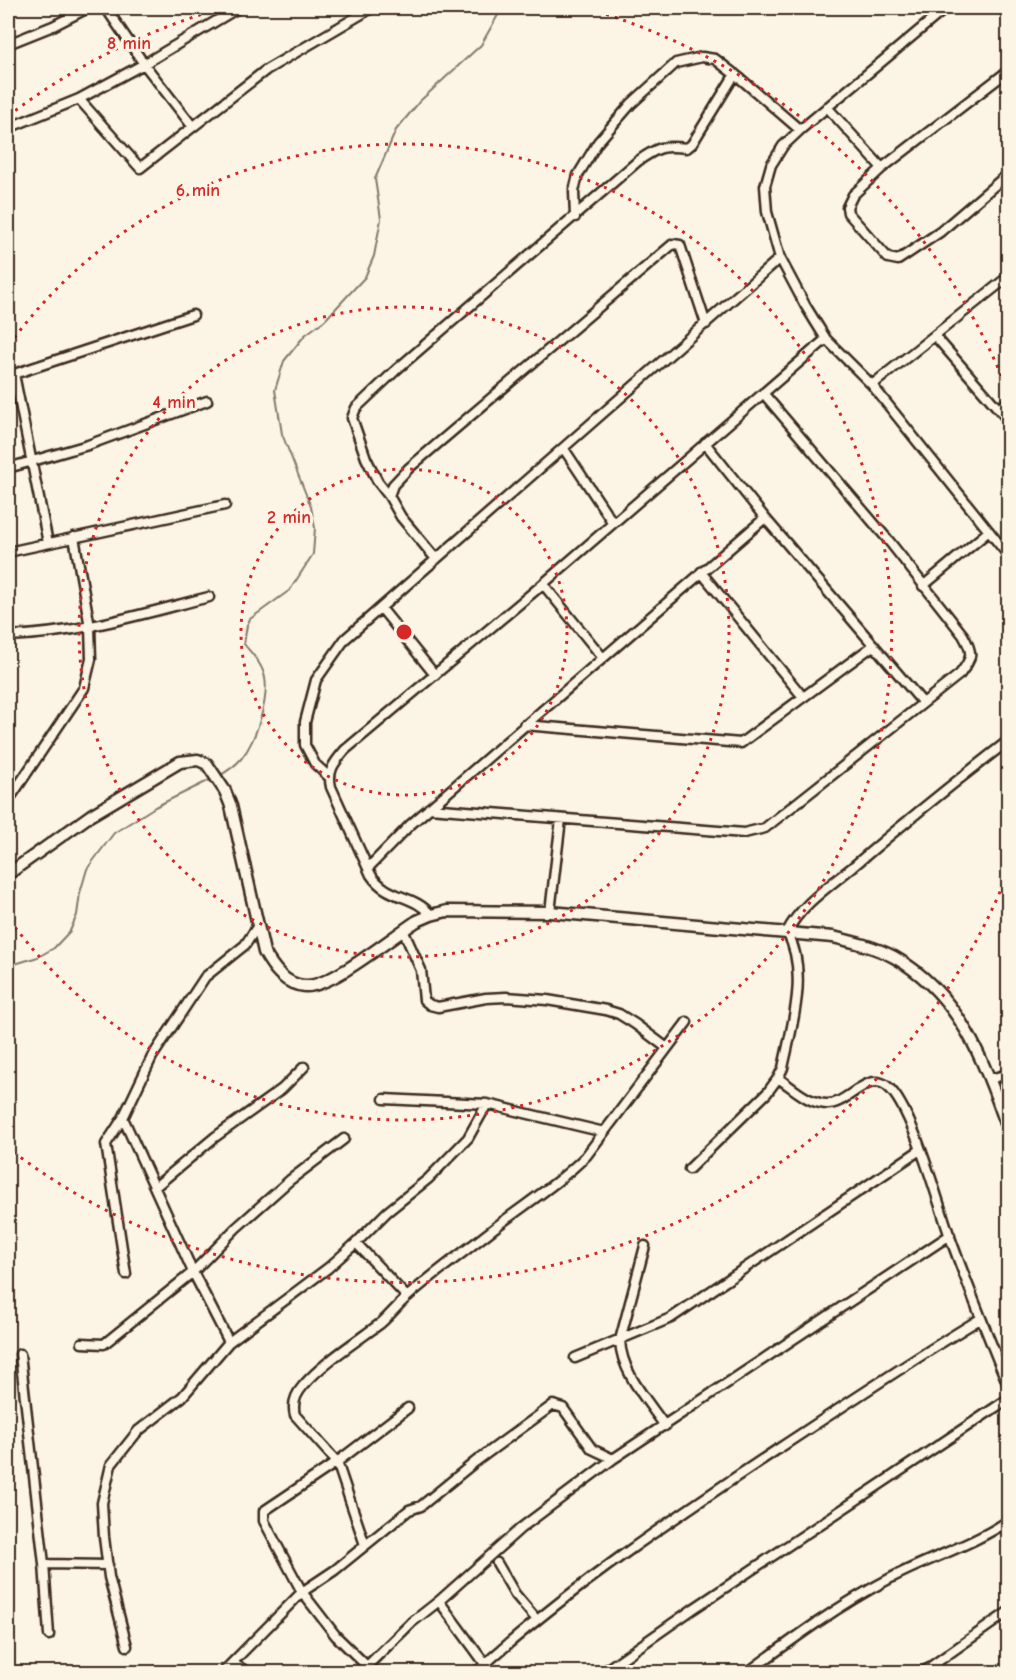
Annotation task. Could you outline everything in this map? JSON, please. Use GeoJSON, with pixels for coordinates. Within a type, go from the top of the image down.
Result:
{"type":"FeatureCollection","features":[{"type":"Feature","properties":{"kind":"street"},"geometry":{"type":"LineString","coordinates":[[8,45],[88,8]]}},
{"type":"Feature","properties":{"kind":"street"},"geometry":{"type":"LineString","coordinates":[[106,8],[144,64],[193,127]]}},
{"type":"Feature","properties":{"kind":"street"},"geometry":{"type":"LineString","coordinates":[[8,128],[79,99],[144,64],[238,8]]}},
{"type":"Feature","properties":{"kind":"street"},"geometry":{"type":"LineString","coordinates":[[79,99],[140,168],[266,70],[372,8]]}},
{"type":"Feature","properties":{"kind":"street"},"geometry":{"type":"LineString","coordinates":[[946,8],[783,146],[771,165],[765,186],[767,212],[780,258],[826,339],[872,385],[1008,555]]}},
{"type":"Feature","properties":{"kind":"street"},"geometry":{"type":"LineString","coordinates":[[575,217],[574,191],[578,175],[598,142],[630,104],[676,63],[702,57],[715,59],[800,130]]}},
{"type":"Feature","properties":{"kind":"street"},"geometry":{"type":"LineString","coordinates":[[1007,177],[940,232],[904,257],[893,260],[888,258],[848,213],[847,207],[853,195],[882,168],[1008,71]]}},
{"type":"Feature","properties":{"kind":"street"},"geometry":{"type":"LineString","coordinates":[[436,559],[401,517],[378,482],[366,458],[352,418],[356,408],[396,370],[638,161],[656,148],[667,146],[687,148],[692,144],[735,74]]}},
{"type":"Feature","properties":{"kind":"street"},"geometry":{"type":"LineString","coordinates":[[827,107],[882,168]]}},
{"type":"Feature","properties":{"kind":"street"},"geometry":{"type":"LineString","coordinates":[[389,496],[393,485],[409,468],[673,244],[680,245],[706,324]]}},
{"type":"Feature","properties":{"kind":"street"},"geometry":{"type":"LineString","coordinates":[[431,915],[417,903],[378,885],[368,868],[328,776],[315,764],[305,745],[304,722],[316,680],[345,639],[780,258]]}},
{"type":"Feature","properties":{"kind":"street"},"geometry":{"type":"LineString","coordinates":[[872,385],[1008,277]]}},
{"type":"Feature","properties":{"kind":"street"},"geometry":{"type":"LineString","coordinates":[[48,543],[11,375],[193,315]]}},
{"type":"Feature","properties":{"kind":"street"},"geometry":{"type":"LineString","coordinates":[[935,336],[1008,420]]}},
{"type":"Feature","properties":{"kind":"street"},"geometry":{"type":"LineString","coordinates":[[328,776],[336,760],[345,750],[543,584],[826,339]]}},
{"type":"Feature","properties":{"kind":"street"},"geometry":{"type":"LineString","coordinates":[[429,808],[744,834],[758,831],[765,828],[960,674],[970,660],[970,647],[963,636],[889,541],[763,393]]}},
{"type":"Feature","properties":{"kind":"street"},"geometry":{"type":"LineString","coordinates":[[8,468],[88,445],[207,401]]}},
{"type":"Feature","properties":{"kind":"street"},"geometry":{"type":"LineString","coordinates":[[999,409],[1008,401]]}},
{"type":"Feature","properties":{"kind":"street"},"geometry":{"type":"LineString","coordinates":[[705,443],[765,518],[923,703]]}},
{"type":"Feature","properties":{"kind":"street"},"geometry":{"type":"LineString","coordinates":[[564,449],[613,523]]}},
{"type":"Feature","properties":{"kind":"street"},"geometry":{"type":"LineString","coordinates":[[8,552],[225,505]]}},
{"type":"Feature","properties":{"kind":"street"},"geometry":{"type":"LineString","coordinates":[[368,868],[429,808],[765,518]]}},
{"type":"Feature","properties":{"kind":"street"},"geometry":{"type":"LineString","coordinates":[[924,585],[989,531]]}},
{"type":"Feature","properties":{"kind":"street"},"geometry":{"type":"LineString","coordinates":[[8,801],[84,688],[91,659],[90,627],[74,537]]}},
{"type":"Feature","properties":{"kind":"street"},"geometry":{"type":"LineString","coordinates":[[702,572],[803,697]]}},
{"type":"Feature","properties":{"kind":"street"},"geometry":{"type":"LineString","coordinates":[[543,584],[603,658]]}},
{"type":"Feature","properties":{"kind":"street"},"geometry":{"type":"LineString","coordinates":[[8,636],[39,635],[90,627],[209,597]]}},
{"type":"Feature","properties":{"kind":"street"},"geometry":{"type":"LineString","coordinates":[[381,608],[435,675]]}},
{"type":"Feature","properties":{"kind":"street"},"geometry":{"type":"LineString","coordinates":[[524,725],[741,743],[874,645]]}},
{"type":"Feature","properties":{"kind":"street"},"geometry":{"type":"LineString","coordinates":[[787,932],[793,920],[819,895],[937,795],[1008,741]]}},
{"type":"Feature","properties":{"kind":"street"},"geometry":{"type":"LineString","coordinates":[[8,874],[91,815],[160,773],[180,762],[198,760],[207,764],[225,791],[239,836],[264,952],[277,971],[294,984],[306,987],[340,975],[403,930],[431,915],[447,911],[550,912],[833,937],[865,945],[894,957],[922,976],[945,1000],[964,1024],[990,1079],[1008,1130]]}},
{"type":"Feature","properties":{"kind":"street"},"geometry":{"type":"LineString","coordinates":[[550,912],[561,819]]}},
{"type":"Feature","properties":{"kind":"street"},"geometry":{"type":"LineString","coordinates":[[126,1274],[106,1144],[123,1118],[152,1057],[205,977],[245,945],[257,927]]}},
{"type":"Feature","properties":{"kind":"street"},"geometry":{"type":"LineString","coordinates":[[403,930],[421,970],[424,1000],[430,1005],[438,1007],[486,998],[506,997],[547,1000],[606,1010],[619,1014],[667,1048]]}},
{"type":"Feature","properties":{"kind":"street"},"geometry":{"type":"LineString","coordinates":[[689,1169],[767,1093],[783,1068],[792,1027],[797,958],[795,946],[787,932]]}},
{"type":"Feature","properties":{"kind":"street"},"geometry":{"type":"LineString","coordinates":[[366,1545],[337,1462],[295,1415],[293,1407],[295,1399],[302,1387],[386,1318],[407,1297],[572,1171],[586,1156],[687,1022]]}},
{"type":"Feature","properties":{"kind":"street"},"geometry":{"type":"LineString","coordinates":[[155,1187],[215,1137],[282,1089],[304,1067]]}},
{"type":"Feature","properties":{"kind":"street"},"geometry":{"type":"LineString","coordinates":[[990,1079],[1008,1074]]}},
{"type":"Feature","properties":{"kind":"street"},"geometry":{"type":"LineString","coordinates":[[778,1078],[808,1099],[822,1104],[834,1104],[867,1083],[876,1081],[887,1086],[907,1116],[980,1319],[1008,1385]]}},
{"type":"Feature","properties":{"kind":"street"},"geometry":{"type":"LineString","coordinates":[[384,1099],[487,1104],[604,1132]]}},
{"type":"Feature","properties":{"kind":"street"},"geometry":{"type":"LineString","coordinates":[[127,1646],[108,1565],[102,1503],[111,1465],[138,1431],[182,1397],[229,1342],[328,1268],[387,1212],[428,1179],[468,1138],[487,1104]]}},
{"type":"Feature","properties":{"kind":"street"},"geometry":{"type":"LineString","coordinates":[[123,1118],[193,1272],[229,1342]]}},
{"type":"Feature","properties":{"kind":"street"},"geometry":{"type":"LineString","coordinates":[[82,1343],[104,1344],[193,1272],[244,1221],[290,1180],[344,1139]]}},
{"type":"Feature","properties":{"kind":"street"},"geometry":{"type":"LineString","coordinates":[[575,1358],[671,1318],[920,1150]]}},
{"type":"Feature","properties":{"kind":"street"},"geometry":{"type":"LineString","coordinates":[[408,1408],[337,1462],[264,1510],[264,1521],[302,1592],[336,1636],[370,1670],[411,1623],[521,1528],[613,1459],[950,1235]]}},
{"type":"Feature","properties":{"kind":"street"},"geometry":{"type":"LineString","coordinates":[[356,1243],[407,1297]]}},
{"type":"Feature","properties":{"kind":"street"},"geometry":{"type":"LineString","coordinates":[[645,1246],[620,1340],[620,1352],[625,1366],[665,1426]]}},
{"type":"Feature","properties":{"kind":"street"},"geometry":{"type":"LineString","coordinates":[[476,1672],[537,1620],[627,1552],[719,1488],[980,1319]]}},
{"type":"Feature","properties":{"kind":"street"},"geometry":{"type":"LineString","coordinates":[[20,1354],[44,1564],[49,1635]]}},
{"type":"Feature","properties":{"kind":"street"},"geometry":{"type":"LineString","coordinates":[[603,1672],[693,1609],[1008,1399]]}},
{"type":"Feature","properties":{"kind":"street"},"geometry":{"type":"LineString","coordinates":[[223,1672],[302,1592],[335,1570],[409,1510],[421,1506],[475,1462],[553,1406],[562,1408],[592,1449],[613,1459]]}},
{"type":"Feature","properties":{"kind":"street"},"geometry":{"type":"LineString","coordinates":[[748,1672],[857,1597],[892,1577],[989,1534],[1008,1521]]}},
{"type":"Feature","properties":{"kind":"street"},"geometry":{"type":"LineString","coordinates":[[497,1563],[515,1594],[537,1620]]}},
{"type":"Feature","properties":{"kind":"street"},"geometry":{"type":"LineString","coordinates":[[44,1564],[108,1565]]}},
{"type":"Feature","properties":{"kind":"street"},"geometry":{"type":"LineString","coordinates":[[439,1601],[491,1672]]}},
{"type":"Feature","properties":{"kind":"street"},"geometry":{"type":"LineString","coordinates":[[922,1672],[1008,1612]]}},
{"type":"Feature","properties":{"kind":"street"},"geometry":{"type":"LineString","coordinates":[[232,1663],[247,1672]]}},
{"type":"Feature","properties":{"kind":"waterway"},"geometry":{"type":"LineString","coordinates":[[219,776],[236,764],[247,751],[257,729],[264,704],[263,671],[244,644],[247,625],[250,619],[290,590],[313,554],[315,528],[311,507],[282,434],[275,390],[284,361],[305,335],[325,320],[365,277],[374,256],[381,219],[375,179],[396,130],[420,101],[481,45],[502,8]]}},
{"type":"Feature","properties":{"kind":"waterway"},"geometry":{"type":"LineString","coordinates":[[8,966],[38,957],[54,948],[70,931],[77,915],[87,869],[114,833],[155,807],[214,778]]}}]}
